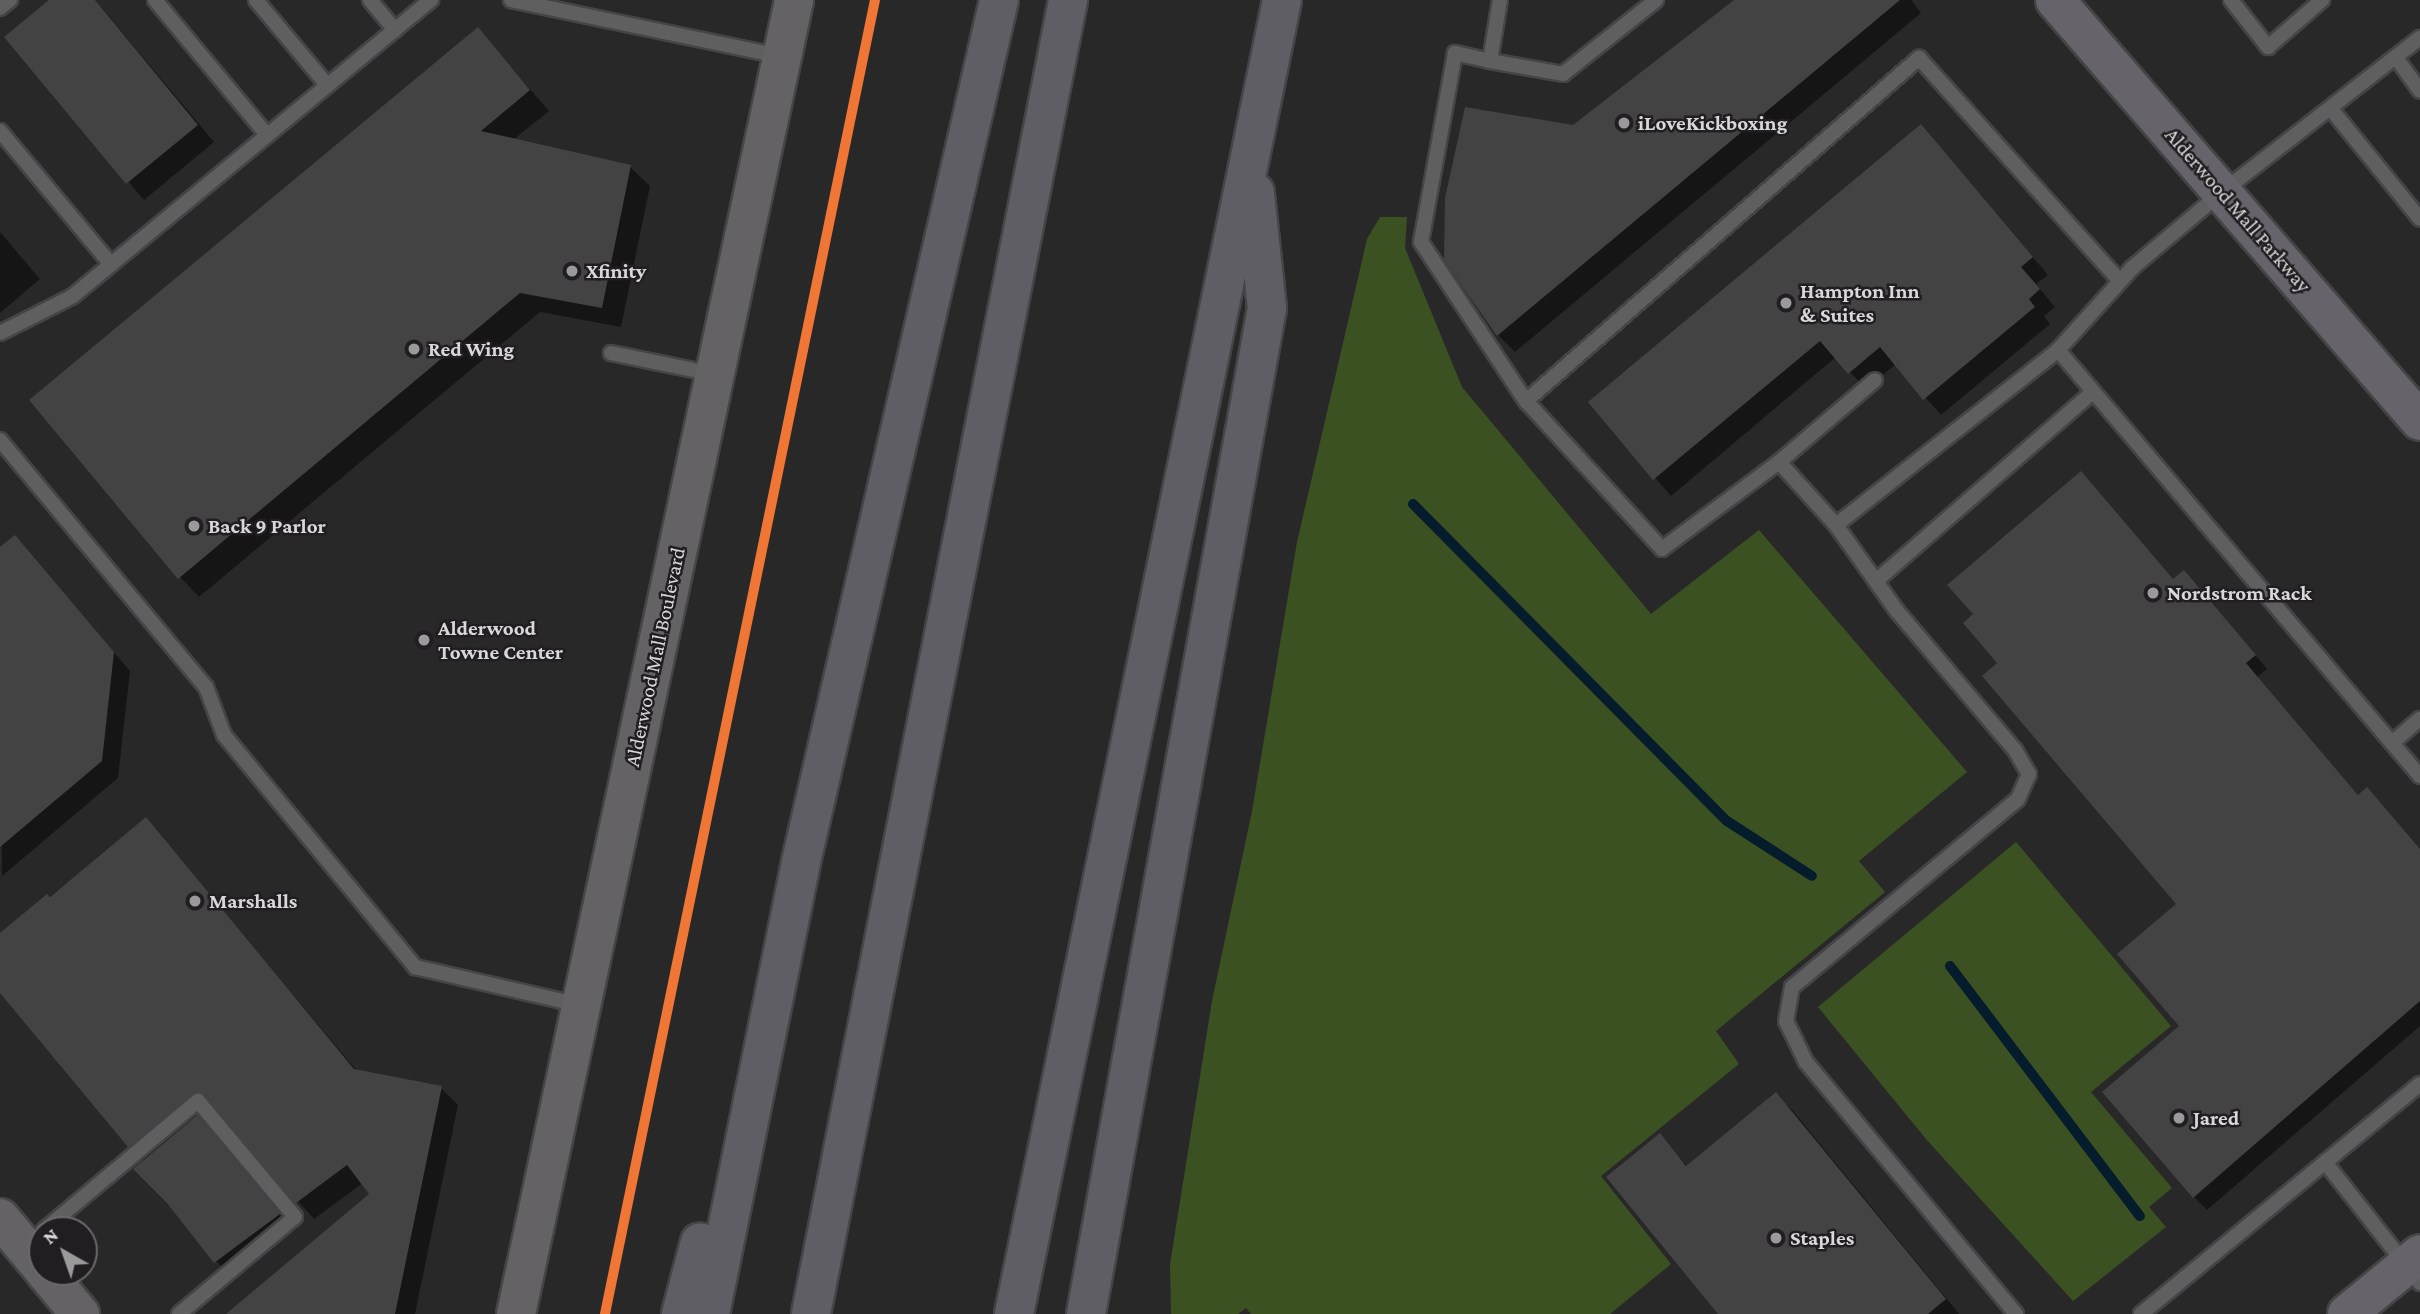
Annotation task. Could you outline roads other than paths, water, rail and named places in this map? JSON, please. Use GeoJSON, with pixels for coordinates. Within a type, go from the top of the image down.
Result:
{"type":"FeatureCollection","features":[{"type":"Feature","properties":{"kind":"highway"},"geometry":{"type":"LineString","coordinates":[[710,1314],[801,862],[999,0]]}},
{"type":"Feature","properties":{"kind":"highway"},"geometry":{"type":"LineString","coordinates":[[811,1314],[1068,0]]}},
{"type":"Feature","properties":{"kind":"highway"},"geometry":{"type":"LineString","coordinates":[[1014,1314],[1282,0]]}},
{"type":"Feature","properties":{"kind":"highway"},"geometry":{"type":"LineString","coordinates":[[1086,1314],[1267,308],[1251,156]]}},
{"type":"Feature","properties":{"kind":"highway"},"geometry":{"type":"LineString","coordinates":[[681,1314],[801,862]]}},
{"type":"Feature","properties":{"kind":"main road","name":"Alderwood Mall Boulevard"},"geometry":{"type":"LineString","coordinates":[[516,1314],[794,0]]}},
{"type":"Feature","properties":{"kind":"main road","name":"Alderwood Mall Parkway"},"geometry":{"type":"LineString","coordinates":[[2055,0],[2420,421]]}},
{"type":"Feature","properties":{"kind":"main road"},"geometry":{"type":"LineString","coordinates":[[0,1218],[28,1241]]}},
{"type":"Feature","properties":{"kind":"main road"},"geometry":{"type":"LineString","coordinates":[[2347,1314],[2415,1268]]}},
{"type":"Feature","properties":{"kind":"main road"},"geometry":{"type":"LineString","coordinates":[[62,1286],[80,1314]]}},
{"type":"Feature","properties":{"kind":"lane"},"geometry":{"type":"LineString","coordinates":[[0,8],[10,0]]}},
{"type":"Feature","properties":{"kind":"lane"},"geometry":{"type":"LineString","coordinates":[[155,0],[267,135]]}},
{"type":"Feature","properties":{"kind":"lane"},"geometry":{"type":"LineString","coordinates":[[256,0],[327,85]]}},
{"type":"Feature","properties":{"kind":"lane"},"geometry":{"type":"LineString","coordinates":[[370,0],[395,30]]}},
{"type":"Feature","properties":{"kind":"lane"},"geometry":{"type":"LineString","coordinates":[[0,333],[73,296],[431,0]]}},
{"type":"Feature","properties":{"kind":"lane"},"geometry":{"type":"LineString","coordinates":[[510,0],[782,56]]}},
{"type":"Feature","properties":{"kind":"lane"},"geometry":{"type":"LineString","coordinates":[[1490,61],[1500,0]]}},
{"type":"Feature","properties":{"kind":"lane"},"geometry":{"type":"LineString","coordinates":[[1656,0],[1563,74],[1455,53],[1421,242],[1526,401],[1662,549],[1779,461],[1875,380]]}},
{"type":"Feature","properties":{"kind":"lane"},"geometry":{"type":"LineString","coordinates":[[2231,0],[2268,47],[2322,0]]}},
{"type":"Feature","properties":{"kind":"lane"},"geometry":{"type":"LineString","coordinates":[[1836,524],[2058,350],[2120,281],[2222,192],[2397,59],[2420,38]]}},
{"type":"Feature","properties":{"kind":"lane"},"geometry":{"type":"LineString","coordinates":[[1526,401],[1919,58],[2120,281]]}},
{"type":"Feature","properties":{"kind":"lane"},"geometry":{"type":"LineString","coordinates":[[2397,59],[2420,91]]}},
{"type":"Feature","properties":{"kind":"lane"},"geometry":{"type":"LineString","coordinates":[[2331,109],[2420,219]]}},
{"type":"Feature","properties":{"kind":"lane"},"geometry":{"type":"LineString","coordinates":[[0,131],[111,264]]}},
{"type":"Feature","properties":{"kind":"lane"},"geometry":{"type":"LineString","coordinates":[[2058,350],[2420,776]]}},
{"type":"Feature","properties":{"kind":"lane"},"geometry":{"type":"LineString","coordinates":[[611,353],[715,374]]}},
{"type":"Feature","properties":{"kind":"lane"},"geometry":{"type":"LineString","coordinates":[[1876,581],[2094,392]]}},
{"type":"Feature","properties":{"kind":"lane"},"geometry":{"type":"LineString","coordinates":[[0,440],[206,687],[224,735],[415,967],[581,1006]]}},
{"type":"Feature","properties":{"kind":"lane"},"geometry":{"type":"LineString","coordinates":[[1779,461],[1836,524],[1897,611],[2015,750],[2029,774],[2018,799],[1792,987],[1786,1021],[1806,1062],[2012,1313]]}},
{"type":"Feature","properties":{"kind":"lane"},"geometry":{"type":"LineString","coordinates":[[2392,743],[2420,719]]}},
{"type":"Feature","properties":{"kind":"lane"},"geometry":{"type":"LineString","coordinates":[[2141,1314],[2420,1084]]}},
{"type":"Feature","properties":{"kind":"lane"},"geometry":{"type":"LineString","coordinates":[[75,1216],[198,1101],[295,1217],[179,1314]]}},
{"type":"Feature","properties":{"kind":"lane"},"geometry":{"type":"LineString","coordinates":[[2325,1162],[2415,1268]]}},
{"type":"Feature","properties":{"kind":"waterway"},"geometry":{"type":"LineString","coordinates":[[1413,504],[1727,821],[1812,876]]}},
{"type":"Feature","properties":{"kind":"waterway"},"geometry":{"type":"LineString","coordinates":[[1950,966],[2140,1216]]}},
{"type":"Feature","properties":{"kind":"place","name":"iLoveKickboxing"},"geometry":{"type":"Point","coordinates":[1624,123]}},
{"type":"Feature","properties":{"kind":"place","name":"Xfinity"},"geometry":{"type":"Point","coordinates":[572,271]}},
{"type":"Feature","properties":{"kind":"place","name":"Hampton Inn & Suites"},"geometry":{"type":"Point","coordinates":[1786,303]}},
{"type":"Feature","properties":{"kind":"place","name":"Red Wing"},"geometry":{"type":"Point","coordinates":[414,349]}},
{"type":"Feature","properties":{"kind":"place","name":"Back 9 Parlor"},"geometry":{"type":"Point","coordinates":[194,526]}},
{"type":"Feature","properties":{"kind":"place","name":"Nordstrom Rack"},"geometry":{"type":"Point","coordinates":[2153,593]}},
{"type":"Feature","properties":{"kind":"place","name":"Alderwood Towne Center"},"geometry":{"type":"Point","coordinates":[424,640]}},
{"type":"Feature","properties":{"kind":"place","name":"Marshalls"},"geometry":{"type":"Point","coordinates":[195,901]}},
{"type":"Feature","properties":{"kind":"place","name":"Jared"},"geometry":{"type":"Point","coordinates":[2179,1118]}},
{"type":"Feature","properties":{"kind":"place","name":"Staples"},"geometry":{"type":"Point","coordinates":[1776,1238]}}]}
